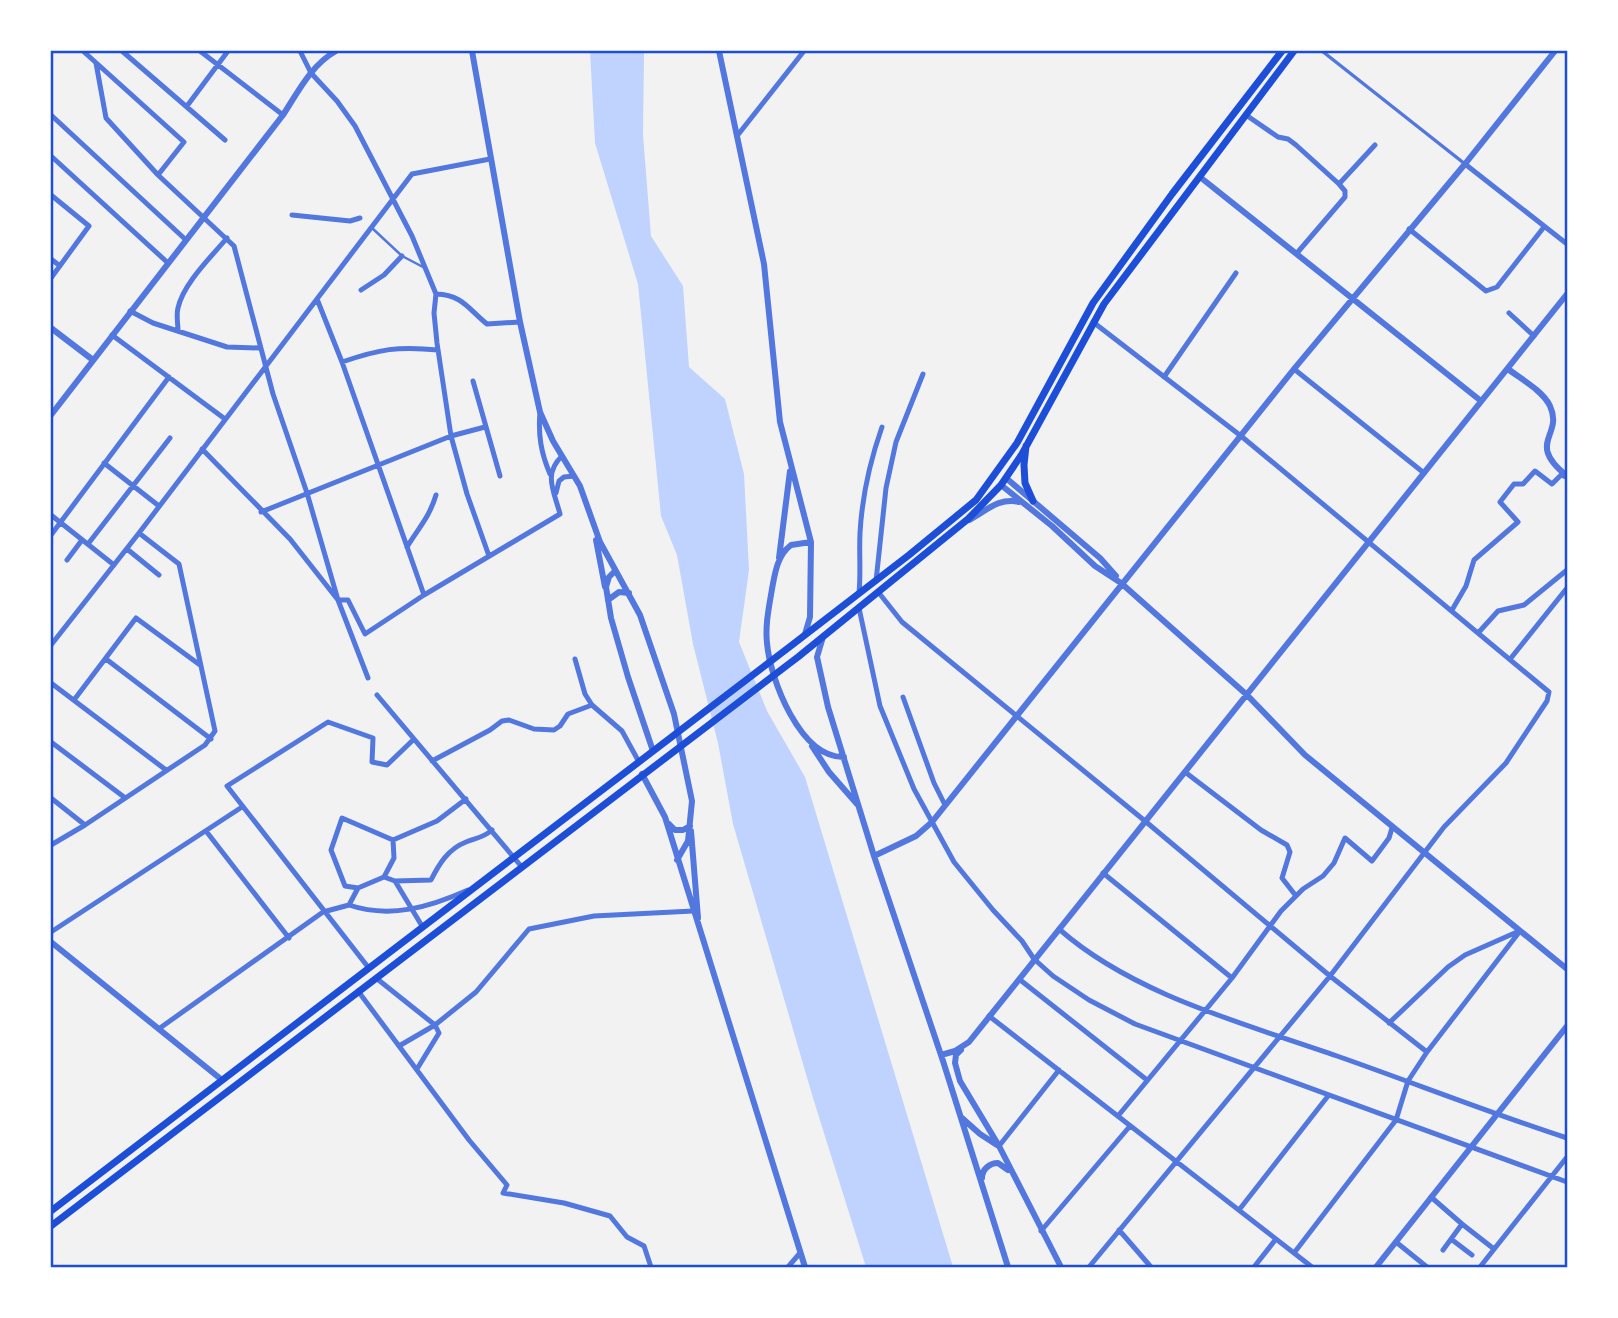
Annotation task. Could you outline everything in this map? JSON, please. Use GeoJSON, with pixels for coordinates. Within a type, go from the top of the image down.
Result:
{"type":"FeatureCollection","features":[{"type":"Feature","properties":{"kind":"main road"},"geometry":{"type":"LineString","coordinates":[[51,1210],[792,646],[976,500],[1033,417],[1093,303],[1172,194],[1282,51]]}},
{"type":"Feature","properties":{"kind":"main road"},"geometry":{"type":"LineString","coordinates":[[51,1226],[798,657],[967,520],[1003,481],[1026,445],[1093,321],[1294,51]]}},
{"type":"Feature","properties":{"kind":"main road"},"geometry":{"type":"LineString","coordinates":[[1026,445],[1025,483],[1030,503]]}},
{"type":"Feature","properties":{"kind":"main road"},"geometry":{"type":"LineString","coordinates":[[995,475],[1003,481]]}},
{"type":"Feature","properties":{"kind":"main road"},"geometry":{"type":"LineString","coordinates":[[368,967],[375,978]]}},
{"type":"Feature","properties":{"kind":"main road"},"geometry":{"type":"LineString","coordinates":[[222,1080],[232,1088]]}},
{"type":"Feature","properties":{"kind":"street"},"geometry":{"type":"LineString","coordinates":[[83,51],[184,142],[158,175]]}},
{"type":"Feature","properties":{"kind":"street"},"geometry":{"type":"LineString","coordinates":[[122,51],[225,140]]}},
{"type":"Feature","properties":{"kind":"street"},"geometry":{"type":"LineString","coordinates":[[200,51],[283,115]]}},
{"type":"Feature","properties":{"kind":"street"},"geometry":{"type":"LineString","coordinates":[[187,106],[228,51]]}},
{"type":"Feature","properties":{"kind":"street"},"geometry":{"type":"LineString","coordinates":[[300,51],[311,73],[337,101],[355,126],[412,236],[436,294],[434,313],[451,436],[467,494],[489,556]]}},
{"type":"Feature","properties":{"kind":"street"},"geometry":{"type":"LineString","coordinates":[[51,415],[283,115],[311,73],[323,58],[336,51]]}},
{"type":"Feature","properties":{"kind":"street"},"geometry":{"type":"LineString","coordinates":[[472,51],[520,322],[540,412],[545,426],[574,476],[615,571],[640,615],[674,714],[692,801],[688,841],[677,860]]}},
{"type":"Feature","properties":{"kind":"street"},"geometry":{"type":"LineString","coordinates":[[719,51],[764,264],[776,396],[790,466],[811,542],[810,617],[804,636]]}},
{"type":"Feature","properties":{"kind":"street"},"geometry":{"type":"LineString","coordinates":[[737,135],[804,51]]}},
{"type":"Feature","properties":{"kind":"street"},"geometry":{"type":"LineString","coordinates":[[1322,51],[1567,244]]}},
{"type":"Feature","properties":{"kind":"street"},"geometry":{"type":"LineString","coordinates":[[874,856],[916,836],[932,822],[1121,583],[1555,51]]}},
{"type":"Feature","properties":{"kind":"street"},"geometry":{"type":"LineString","coordinates":[[96,63],[106,118],[158,175],[234,246],[265,368],[307,493],[338,600],[368,678]]}},
{"type":"Feature","properties":{"kind":"street"},"geometry":{"type":"LineString","coordinates":[[1246,115],[1278,137],[1288,139],[1296,145],[1345,191],[1345,197],[1297,253]]}},
{"type":"Feature","properties":{"kind":"street"},"geometry":{"type":"LineString","coordinates":[[51,116],[186,240]]}},
{"type":"Feature","properties":{"kind":"street"},"geometry":{"type":"LineString","coordinates":[[1339,184],[1375,145]]}},
{"type":"Feature","properties":{"kind":"street"},"geometry":{"type":"LineString","coordinates":[[51,156],[168,263]]}},
{"type":"Feature","properties":{"kind":"street"},"geometry":{"type":"LineString","coordinates":[[51,645],[412,174],[490,159]]}},
{"type":"Feature","properties":{"kind":"street"},"geometry":{"type":"LineString","coordinates":[[1200,177],[1481,401]]}},
{"type":"Feature","properties":{"kind":"street"},"geometry":{"type":"LineString","coordinates":[[51,195],[89,226],[51,278]]}},
{"type":"Feature","properties":{"kind":"street"},"geometry":{"type":"LineString","coordinates":[[292,215],[350,220],[360,218]]}},
{"type":"Feature","properties":{"kind":"street"},"geometry":{"type":"LineString","coordinates":[[1409,229],[1486,291],[1497,287],[1544,227]]}},
{"type":"Feature","properties":{"kind":"street"},"geometry":{"type":"LineString","coordinates":[[178,331],[178,306],[196,275],[227,238]]}},
{"type":"Feature","properties":{"kind":"street"},"geometry":{"type":"LineString","coordinates":[[361,290],[384,275],[402,256]]}},
{"type":"Feature","properties":{"kind":"street"},"geometry":{"type":"LineString","coordinates":[[51,259],[60,266]]}},
{"type":"Feature","properties":{"kind":"street"},"geometry":{"type":"LineString","coordinates":[[1164,377],[1236,273]]}},
{"type":"Feature","properties":{"kind":"street"},"geometry":{"type":"LineString","coordinates":[[436,294],[459,299],[487,324],[520,322]]}},
{"type":"Feature","properties":{"kind":"street"},"geometry":{"type":"LineString","coordinates":[[1061,1267],[999,1146],[960,1081],[955,1063],[956,1055],[1567,295]]}},
{"type":"Feature","properties":{"kind":"street"},"geometry":{"type":"LineString","coordinates":[[317,299],[424,595]]}},
{"type":"Feature","properties":{"kind":"street"},"geometry":{"type":"LineString","coordinates":[[131,311],[153,323],[227,348],[259,348]]}},
{"type":"Feature","properties":{"kind":"street"},"geometry":{"type":"LineString","coordinates":[[1509,313],[1534,336]]}},
{"type":"Feature","properties":{"kind":"street"},"geometry":{"type":"LineString","coordinates":[[1089,1267],[1330,976],[1423,852],[1506,764],[1547,701],[1549,692],[1241,436],[1093,321]]}},
{"type":"Feature","properties":{"kind":"street"},"geometry":{"type":"LineString","coordinates":[[51,328],[93,360]]}},
{"type":"Feature","properties":{"kind":"street"},"geometry":{"type":"LineString","coordinates":[[112,335],[225,419]]}},
{"type":"Feature","properties":{"kind":"street"},"geometry":{"type":"LineString","coordinates":[[342,362],[391,348],[438,350]]}},
{"type":"Feature","properties":{"kind":"street"},"geometry":{"type":"LineString","coordinates":[[1294,369],[1424,473]]}},
{"type":"Feature","properties":{"kind":"street"},"geometry":{"type":"LineString","coordinates":[[1508,369],[1550,405],[1553,417],[1547,454],[1550,461],[1567,477]]}},
{"type":"Feature","properties":{"kind":"street"},"geometry":{"type":"LineString","coordinates":[[876,581],[886,488],[896,442],[923,374]]}},
{"type":"Feature","properties":{"kind":"street"},"geometry":{"type":"LineString","coordinates":[[51,535],[169,377]]}},
{"type":"Feature","properties":{"kind":"street"},"geometry":{"type":"LineString","coordinates":[[473,381],[500,476]]}},
{"type":"Feature","properties":{"kind":"street"},"geometry":{"type":"LineString","coordinates":[[540,412],[538,434],[551,477]]}},
{"type":"Feature","properties":{"kind":"street"},"geometry":{"type":"LineString","coordinates":[[261,512],[377,464],[451,436],[485,427]]}},
{"type":"Feature","properties":{"kind":"street"},"geometry":{"type":"LineString","coordinates":[[859,594],[860,534],[868,476],[882,427]]}},
{"type":"Feature","properties":{"kind":"street"},"geometry":{"type":"LineString","coordinates":[[67,560],[85,542],[170,438]]}},
{"type":"Feature","properties":{"kind":"street"},"geometry":{"type":"LineString","coordinates":[[202,449],[290,539],[338,600]]}},
{"type":"Feature","properties":{"kind":"street"},"geometry":{"type":"LineString","coordinates":[[338,600],[348,600],[365,634],[424,595],[560,514],[550,471],[562,456]]}},
{"type":"Feature","properties":{"kind":"street"},"geometry":{"type":"LineString","coordinates":[[104,463],[159,506]]}},
{"type":"Feature","properties":{"kind":"street"},"geometry":{"type":"LineString","coordinates":[[790,466],[779,559],[767,617],[769,658],[784,700],[823,764],[859,807]]}},
{"type":"Feature","properties":{"kind":"street"},"geometry":{"type":"LineString","coordinates":[[1451,610],[1466,586],[1474,560],[1518,522],[1500,502],[1514,484],[1522,484],[1535,471],[1552,484],[1561,475],[1567,477]]}},
{"type":"Feature","properties":{"kind":"street"},"geometry":{"type":"LineString","coordinates":[[555,496],[559,481],[574,476]]}},
{"type":"Feature","properties":{"kind":"street"},"geometry":{"type":"LineString","coordinates":[[1003,481],[1100,558],[1121,583],[1247,695],[1304,755],[1567,969]]}},
{"type":"Feature","properties":{"kind":"street"},"geometry":{"type":"LineString","coordinates":[[407,547],[418,528],[430,515],[436,495]]}},
{"type":"Feature","properties":{"kind":"street"},"geometry":{"type":"LineString","coordinates":[[967,520],[1004,500],[1030,503]]}},
{"type":"Feature","properties":{"kind":"street"},"geometry":{"type":"LineString","coordinates":[[51,515],[114,565]]}},
{"type":"Feature","properties":{"kind":"street"},"geometry":{"type":"LineString","coordinates":[[593,524],[611,618],[653,751]]}},
{"type":"Feature","properties":{"kind":"street"},"geometry":{"type":"LineString","coordinates":[[51,845],[85,825],[211,739],[215,731],[179,564],[139,533]]}},
{"type":"Feature","properties":{"kind":"street"},"geometry":{"type":"LineString","coordinates":[[779,559],[791,545],[811,542]]}},
{"type":"Feature","properties":{"kind":"street"},"geometry":{"type":"LineString","coordinates":[[127,549],[159,575]]}},
{"type":"Feature","properties":{"kind":"street"},"geometry":{"type":"LineString","coordinates":[[1479,632],[1498,611],[1524,605],[1567,570]]}},
{"type":"Feature","properties":{"kind":"street"},"geometry":{"type":"LineString","coordinates":[[606,587],[609,577],[615,571]]}},
{"type":"Feature","properties":{"kind":"street"},"geometry":{"type":"LineString","coordinates":[[1511,658],[1567,588]]}},
{"type":"Feature","properties":{"kind":"street"},"geometry":{"type":"LineString","coordinates":[[608,600],[619,592],[629,593]]}},
{"type":"Feature","properties":{"kind":"street"},"geometry":{"type":"LineString","coordinates":[[878,593],[902,622],[1272,925],[1330,976],[1427,1052]]}},
{"type":"Feature","properties":{"kind":"street"},"geometry":{"type":"LineString","coordinates":[[859,608],[880,706],[914,789],[954,862],[1022,941],[1034,959],[1053,976],[1109,1012],[1135,1024],[1567,1182]]}},
{"type":"Feature","properties":{"kind":"street"},"geometry":{"type":"LineString","coordinates":[[810,617],[823,622]]}},
{"type":"Feature","properties":{"kind":"street"},"geometry":{"type":"LineString","coordinates":[[74,700],[136,618],[200,665]]}},
{"type":"Feature","properties":{"kind":"street"},"geometry":{"type":"LineString","coordinates":[[824,636],[817,657],[828,707],[1008,1267]]}},
{"type":"Feature","properties":{"kind":"street"},"geometry":{"type":"LineString","coordinates":[[807,649],[817,657]]}},
{"type":"Feature","properties":{"kind":"street"},"geometry":{"type":"LineString","coordinates":[[106,659],[211,739]]}},
{"type":"Feature","properties":{"kind":"street"},"geometry":{"type":"LineString","coordinates":[[575,659],[585,694],[592,705],[622,731],[639,762]]}},
{"type":"Feature","properties":{"kind":"street"},"geometry":{"type":"LineString","coordinates":[[51,683],[166,770]]}},
{"type":"Feature","properties":{"kind":"street"},"geometry":{"type":"LineString","coordinates":[[377,695],[521,866]]}},
{"type":"Feature","properties":{"kind":"street"},"geometry":{"type":"LineString","coordinates":[[903,697],[934,783],[945,805]]}},
{"type":"Feature","properties":{"kind":"street"},"geometry":{"type":"LineString","coordinates":[[432,761],[502,721],[509,720],[534,729],[554,730],[564,722],[568,714],[592,705]]}},
{"type":"Feature","properties":{"kind":"street"},"geometry":{"type":"LineString","coordinates":[[368,967],[226,786],[328,722],[373,737],[372,762],[387,765],[413,740]]}},
{"type":"Feature","properties":{"kind":"street"},"geometry":{"type":"LineString","coordinates":[[807,738],[824,752],[844,757]]}},
{"type":"Feature","properties":{"kind":"street"},"geometry":{"type":"LineString","coordinates":[[51,741],[124,797]]}},
{"type":"Feature","properties":{"kind":"street"},"geometry":{"type":"LineString","coordinates":[[1185,772],[1261,830],[1287,845],[1290,852],[1282,878],[1296,896]]}},
{"type":"Feature","properties":{"kind":"street"},"geometry":{"type":"LineString","coordinates":[[642,774],[666,822],[804,1267]]}},
{"type":"Feature","properties":{"kind":"street"},"geometry":{"type":"LineString","coordinates":[[51,798],[85,825]]}},
{"type":"Feature","properties":{"kind":"street"},"geometry":{"type":"LineString","coordinates":[[393,840],[394,858],[384,877],[358,888],[345,886],[331,850],[342,818],[393,840],[437,821],[466,799]]}},
{"type":"Feature","properties":{"kind":"street"},"geometry":{"type":"LineString","coordinates":[[51,932],[242,807]]}},
{"type":"Feature","properties":{"kind":"street"},"geometry":{"type":"LineString","coordinates":[[666,822],[675,830],[690,826]]}},
{"type":"Feature","properties":{"kind":"street"},"geometry":{"type":"LineString","coordinates":[[690,826],[700,934]]}},
{"type":"Feature","properties":{"kind":"street"},"geometry":{"type":"LineString","coordinates":[[1118,1116],[1232,978],[1281,911],[1323,876],[1334,863],[1345,838],[1372,861],[1389,838],[1392,828]]}},
{"type":"Feature","properties":{"kind":"street"},"geometry":{"type":"LineString","coordinates":[[384,877],[395,881],[430,880],[441,859],[463,843],[484,837],[492,830]]}},
{"type":"Feature","properties":{"kind":"street"},"geometry":{"type":"LineString","coordinates":[[206,831],[289,938]]}},
{"type":"Feature","properties":{"kind":"street"},"geometry":{"type":"LineString","coordinates":[[1103,873],[1232,978]]}},
{"type":"Feature","properties":{"kind":"street"},"geometry":{"type":"LineString","coordinates":[[395,881],[422,926]]}},
{"type":"Feature","properties":{"kind":"street"},"geometry":{"type":"LineString","coordinates":[[349,905],[358,888]]}},
{"type":"Feature","properties":{"kind":"street"},"geometry":{"type":"LineString","coordinates":[[160,1028],[323,912],[349,905],[366,911],[413,910],[471,889]]}},
{"type":"Feature","properties":{"kind":"street"},"geometry":{"type":"LineString","coordinates":[[399,1046],[435,1025],[476,992],[529,929],[594,916],[693,911]]}},
{"type":"Feature","properties":{"kind":"street"},"geometry":{"type":"LineString","coordinates":[[1059,929],[1081,948],[1140,982],[1206,1009],[1496,1115],[1567,1138]]}},
{"type":"Feature","properties":{"kind":"street"},"geometry":{"type":"LineString","coordinates":[[1390,1023],[1456,961],[1520,931]]}},
{"type":"Feature","properties":{"kind":"street"},"geometry":{"type":"LineString","coordinates":[[1294,1253],[1396,1120],[1408,1081],[1427,1052],[1520,931]]}},
{"type":"Feature","properties":{"kind":"street"},"geometry":{"type":"LineString","coordinates":[[51,942],[222,1080]]}},
{"type":"Feature","properties":{"kind":"street"},"geometry":{"type":"LineString","coordinates":[[375,978],[435,1025],[439,1033],[417,1069]]}},
{"type":"Feature","properties":{"kind":"street"},"geometry":{"type":"LineString","coordinates":[[1019,979],[1147,1080]]}},
{"type":"Feature","properties":{"kind":"street"},"geometry":{"type":"LineString","coordinates":[[358,991],[469,1140],[507,1185],[503,1193],[564,1203],[610,1216],[627,1237],[644,1246],[651,1267]]}},
{"type":"Feature","properties":{"kind":"street"},"geometry":{"type":"LineString","coordinates":[[989,1016],[1312,1267]]}},
{"type":"Feature","properties":{"kind":"street"},"geometry":{"type":"LineString","coordinates":[[1376,1267],[1567,1026]]}},
{"type":"Feature","properties":{"kind":"street"},"geometry":{"type":"LineString","coordinates":[[941,1055],[955,1051],[969,1042]]}},
{"type":"Feature","properties":{"kind":"street"},"geometry":{"type":"LineString","coordinates":[[999,1146],[1059,1070]]}},
{"type":"Feature","properties":{"kind":"street"},"geometry":{"type":"LineString","coordinates":[[1238,1210],[1328,1096]]}},
{"type":"Feature","properties":{"kind":"street"},"geometry":{"type":"LineString","coordinates":[[960,1117],[999,1146]]}},
{"type":"Feature","properties":{"kind":"street"},"geometry":{"type":"LineString","coordinates":[[1041,1231],[1130,1126]]}},
{"type":"Feature","properties":{"kind":"street"},"geometry":{"type":"LineString","coordinates":[[1480,1267],[1567,1157]]}},
{"type":"Feature","properties":{"kind":"street"},"geometry":{"type":"LineString","coordinates":[[983,1187],[981,1175],[984,1170],[992,1163],[998,1163],[1005,1166],[1020,1188]]}},
{"type":"Feature","properties":{"kind":"street"},"geometry":{"type":"LineString","coordinates":[[1431,1198],[1494,1249]]}},
{"type":"Feature","properties":{"kind":"street"},"geometry":{"type":"LineString","coordinates":[[1443,1250],[1462,1224]]}},
{"type":"Feature","properties":{"kind":"street"},"geometry":{"type":"LineString","coordinates":[[1119,1230],[1151,1267]]}},
{"type":"Feature","properties":{"kind":"street"},"geometry":{"type":"LineString","coordinates":[[1254,1267],[1276,1239]]}},
{"type":"Feature","properties":{"kind":"street"},"geometry":{"type":"LineString","coordinates":[[1451,1239],[1472,1255]]}},
{"type":"Feature","properties":{"kind":"street"},"geometry":{"type":"LineString","coordinates":[[1396,1242],[1427,1267]]}},
{"type":"Feature","properties":{"kind":"street"},"geometry":{"type":"LineString","coordinates":[[789,1267],[800,1253]]}},
{"type":"Feature","properties":{"kind":"lane"},"geometry":{"type":"LineString","coordinates":[[372,228],[402,256],[423,267]]}},
{"type":"Feature","properties":{"kind":"water"},"geometry":{"type":"Polygon","coordinates":[[[590,51],[644,51],[643,135],[651,236],[683,286],[689,367],[725,399],[744,474],[749,570],[739,642],[767,711],[805,777],[953,1267],[866,1267],[813,1098],[733,824],[718,743],[693,644],[677,555],[661,516],[638,284],[595,143],[590,51]]]}}]}
